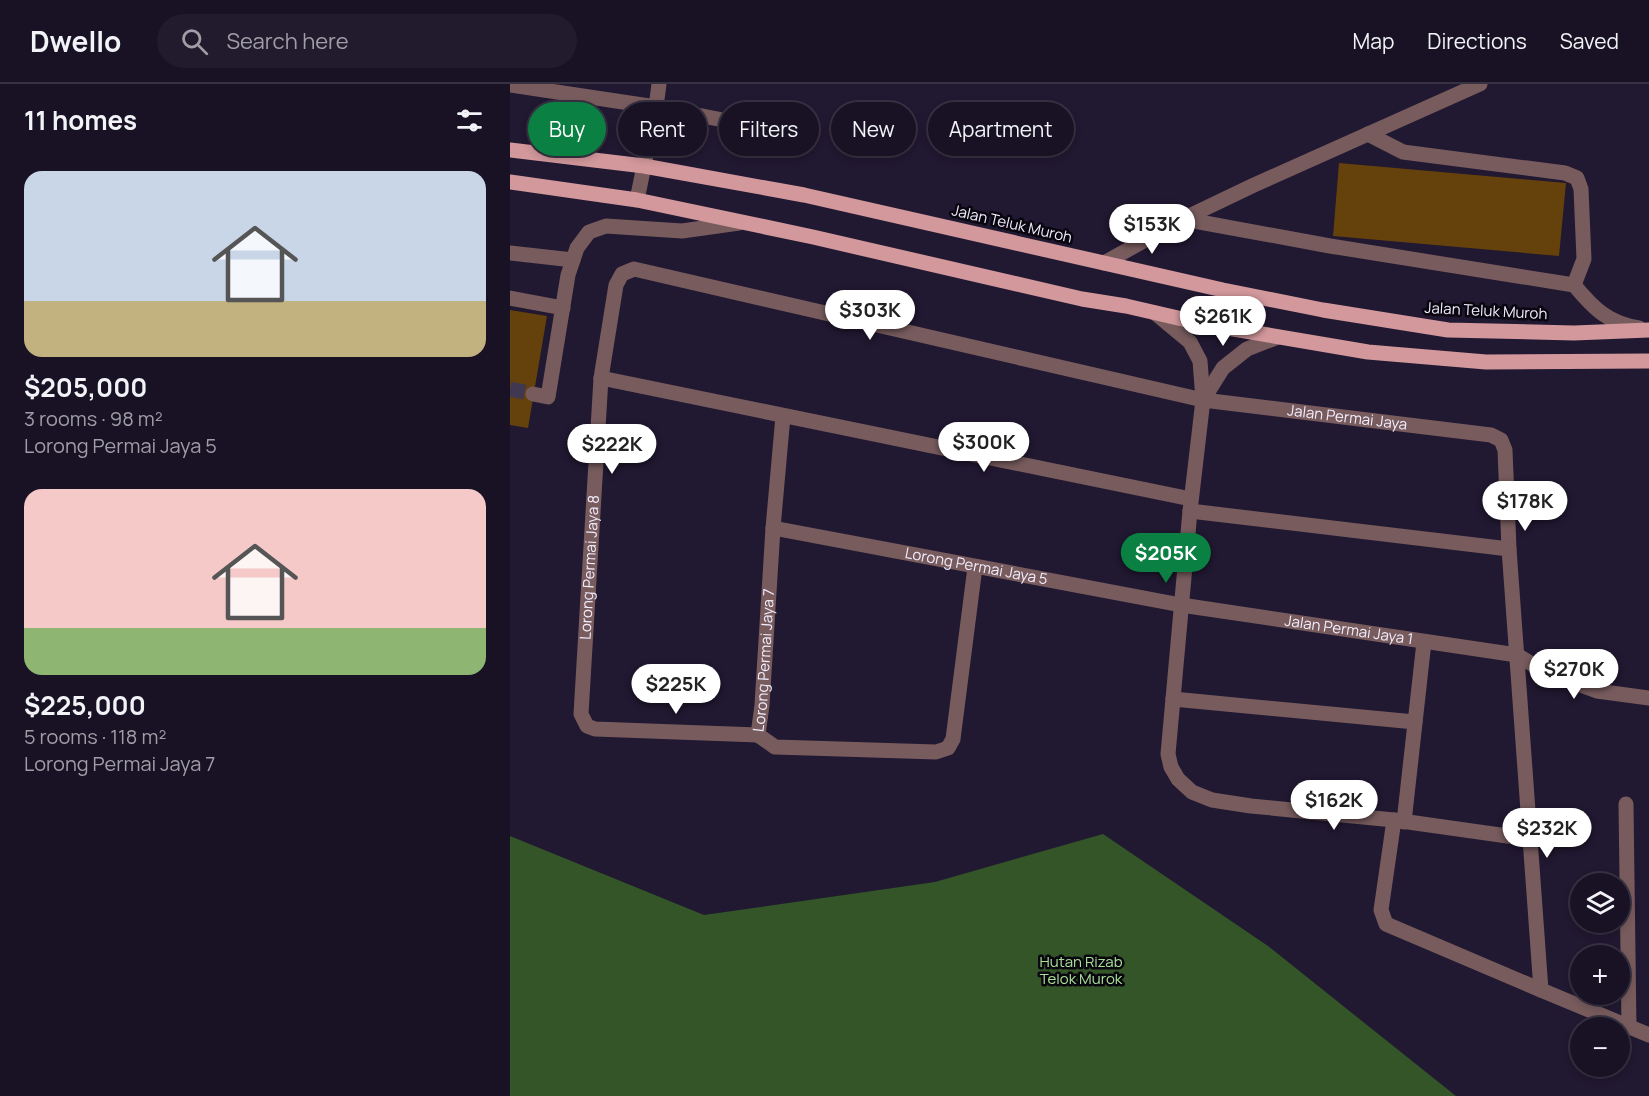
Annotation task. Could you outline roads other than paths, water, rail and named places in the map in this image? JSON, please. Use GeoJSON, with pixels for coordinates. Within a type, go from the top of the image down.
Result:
{"type":"FeatureCollection","features":[{"type":"Feature","properties":{"kind":"main road","name":"Jalan Teluk Muroh"},"geometry":{"type":"LineString","coordinates":[[510,150],[644,166],[804,195],[1323,310],[1448,330],[1574,333],[1649,330]]}},
{"type":"Feature","properties":{"kind":"main road"},"geometry":{"type":"LineString","coordinates":[[510,182],[637,200],[813,237],[1037,290],[1278,337],[1368,352],[1486,362],[1649,361]]}},
{"type":"Feature","properties":{"kind":"street"},"geometry":{"type":"LineString","coordinates":[[657,102],[659,84]]}},
{"type":"Feature","properties":{"kind":"street"},"geometry":{"type":"LineString","coordinates":[[1104,263],[1184,219],[1254,185],[1480,84]]}},
{"type":"Feature","properties":{"kind":"street"},"geometry":{"type":"LineString","coordinates":[[510,85],[623,102]]}},
{"type":"Feature","properties":{"kind":"street"},"geometry":{"type":"LineString","coordinates":[[1368,134],[1403,152],[1564,173],[1577,178],[1581,189],[1584,259],[1574,285]]}},
{"type":"Feature","properties":{"kind":"street"},"geometry":{"type":"LineString","coordinates":[[637,200],[646,156]]}},
{"type":"Feature","properties":{"kind":"street"},"geometry":{"type":"LineString","coordinates":[[1184,219],[1342,248],[1574,285],[1593,308],[1606,317],[1624,326],[1649,330]]}},
{"type":"Feature","properties":{"kind":"street"},"geometry":{"type":"LineString","coordinates":[[533,394],[548,397],[568,275],[577,248],[589,232],[606,226],[682,231],[739,223]]}},
{"type":"Feature","properties":{"kind":"street"},"geometry":{"type":"LineString","coordinates":[[510,253],[573,260]]}},
{"type":"Feature","properties":{"kind":"street","name":"Lorong Permai Jaya 8"},"geometry":{"type":"LineString","coordinates":[[587,726],[581,714],[601,378],[616,285],[622,274],[633,269],[1203,400]]}},
{"type":"Feature","properties":{"kind":"street"},"geometry":{"type":"LineString","coordinates":[[510,298],[563,308]]}},
{"type":"Feature","properties":{"kind":"street"},"geometry":{"type":"LineString","coordinates":[[1155,313],[1190,342],[1200,361],[1203,400],[1168,754],[1171,767],[1178,780],[1192,792],[1212,800],[1399,821],[1529,839]]}},
{"type":"Feature","properties":{"kind":"street"},"geometry":{"type":"LineString","coordinates":[[1203,400],[1223,368],[1247,349],[1278,337]]}},
{"type":"Feature","properties":{"kind":"street"},"geometry":{"type":"LineString","coordinates":[[601,378],[1191,505],[1509,549],[1541,990]]}},
{"type":"Feature","properties":{"kind":"street","name":"Jalan Permai Jaya"},"geometry":{"type":"LineString","coordinates":[[1203,400],[1491,435],[1501,440],[1505,450],[1509,549]]}},
{"type":"Feature","properties":{"kind":"street","name":"Lorong Permai Jaya 7"},"geometry":{"type":"LineString","coordinates":[[587,726],[595,729],[759,735],[783,416]]}},
{"type":"Feature","properties":{"kind":"street","name":"Lorong Permai Jaya 5"},"geometry":{"type":"LineString","coordinates":[[773,528],[1181,606]]}},
{"type":"Feature","properties":{"kind":"street"},"geometry":{"type":"LineString","coordinates":[[759,735],[775,747],[936,752],[948,748],[953,739],[975,567]]}},
{"type":"Feature","properties":{"kind":"street","name":"Jalan Permai Jaya 1"},"geometry":{"type":"LineString","coordinates":[[1181,606],[1517,655]]}},
{"type":"Feature","properties":{"kind":"street"},"geometry":{"type":"LineString","coordinates":[[1424,642],[1415,722],[1399,821],[1381,910],[1386,924],[1604,1017]]}},
{"type":"Feature","properties":{"kind":"street"},"geometry":{"type":"LineString","coordinates":[[1517,655],[1545,672],[1597,691],[1649,698]]}},
{"type":"Feature","properties":{"kind":"street"},"geometry":{"type":"LineString","coordinates":[[1173,699],[1415,722]]}},
{"type":"Feature","properties":{"kind":"street"},"geometry":{"type":"LineString","coordinates":[[1626,804],[1629,1017]]}},
{"type":"Feature","properties":{"kind":"street"},"geometry":{"type":"LineString","coordinates":[[1630,1028],[1649,1035]]}},
{"type":"Feature","properties":{"kind":"tunnel"},"geometry":{"type":"LineString","coordinates":[[510,389],[533,394]]}},
{"type":"Feature","properties":{"kind":"park label","name":"Hutan Rizab Telok Murok"},"geometry":{"type":"Point","coordinates":[1081,970]}}]}
